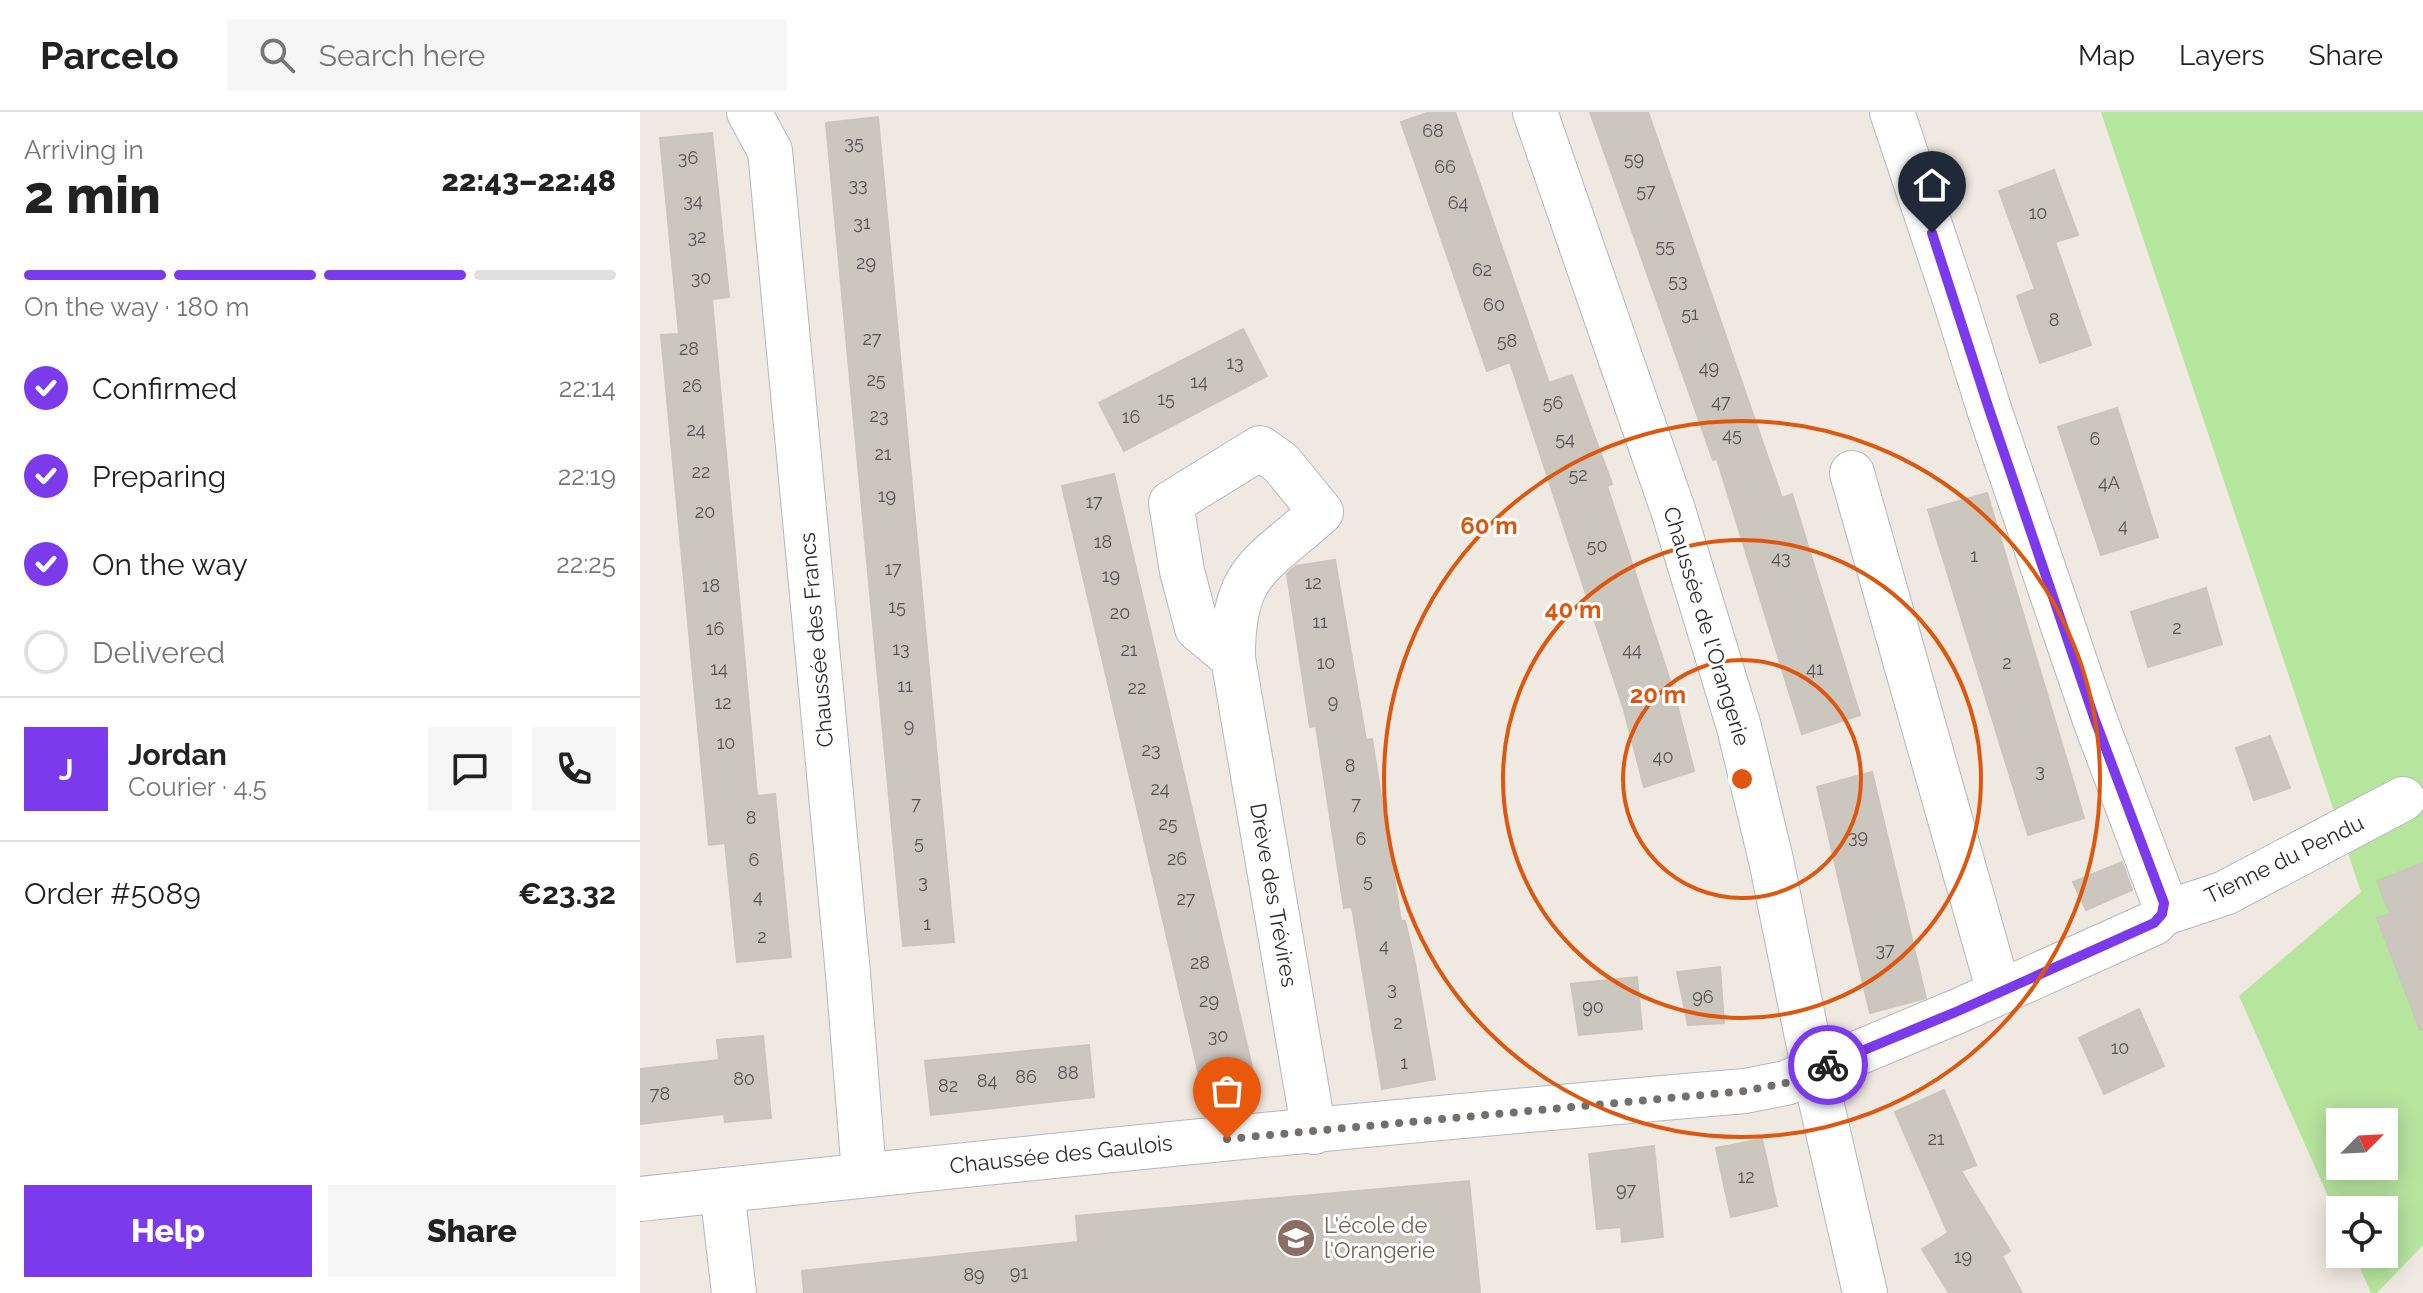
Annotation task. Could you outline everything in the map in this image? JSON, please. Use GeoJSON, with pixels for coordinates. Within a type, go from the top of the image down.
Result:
{"type":"FeatureCollection","features":[{"type":"Feature","properties":{"kind":"street","name":"Chaussée des Francs"},"geometry":{"type":"LineString","coordinates":[[749,112],[770,151],[864,1173]]}},
{"type":"Feature","properties":{"kind":"street","name":"Chaussée de l'Orangerie"},"geometry":{"type":"LineString","coordinates":[[1535,112],[1673,510],[1739,727],[1865,1293]]}},
{"type":"Feature","properties":{"kind":"street"},"geometry":{"type":"LineString","coordinates":[[1892,112],[2095,720],[2164,903],[2162,914]]}},
{"type":"Feature","properties":{"kind":"street"},"geometry":{"type":"LineString","coordinates":[[1852,473],[1999,992]]}},
{"type":"Feature","properties":{"kind":"street","name":"Drève des Trévires"},"geometry":{"type":"LineString","coordinates":[[1233,658],[1314,1132]]}},
{"type":"Feature","properties":{"kind":"street","name":"Tienne du Pendu"},"geometry":{"type":"LineString","coordinates":[[1814,1071],[2154,923],[2162,914],[2225,893],[2403,799]]}},
{"type":"Feature","properties":{"kind":"street","name":"Chaussée des Gaulois"},"geometry":{"type":"LineString","coordinates":[[640,1199],[864,1173],[1745,1091],[1786,1083],[1814,1071]]}},
{"type":"Feature","properties":{"kind":"street"},"geometry":{"type":"LineString","coordinates":[[722,1190],[734,1293]]}},
{"type":"Feature","properties":{"kind":"green space"},"geometry":{"type":"Polygon","coordinates":[[[2101,112],[2423,112],[2423,1245],[2377,1293],[2371,1293],[2360,1268],[2398,1268],[2398,1196],[2328,1196],[2239,996],[2361,892],[2101,112]]]}},
{"type":"Feature","properties":{"kind":"building"},"geometry":{"type":"Polygon","coordinates":[[[1430,112],[1455,112],[1549,383],[1572,375],[1612,484],[1607,486],[1675,696],[1694,771],[1644,787],[1624,710],[1510,362],[1487,371],[1401,122],[1430,112]]]}},
{"type":"Feature","properties":{"kind":"building"},"geometry":{"type":"Polygon","coordinates":[[[1590,112],[1648,112],[1782,498],[1792,494],[1860,715],[1802,734],[1717,459],[1713,460],[1590,112]]]}},
{"type":"Feature","properties":{"kind":"building"},"geometry":{"type":"Polygon","coordinates":[[[878,117],[954,942],[903,946],[826,123],[878,117]]]}},
{"type":"Feature","properties":{"kind":"building"},"geometry":{"type":"Polygon","coordinates":[[[712,133],[729,297],[712,299],[757,796],[775,794],[791,957],[737,962],[725,843],[709,845],[661,335],[679,334],[660,138],[712,133]]]}},
{"type":"Feature","properties":{"kind":"building"},"geometry":{"type":"Polygon","coordinates":[[[2054,170],[2078,235],[2055,242],[2091,345],[2040,363],[2017,296],[2035,289],[1999,191],[2054,170]]]}},
{"type":"Feature","properties":{"kind":"building"},"geometry":{"type":"Polygon","coordinates":[[[1243,329],[1267,376],[1124,451],[1099,403],[1243,329]]]}},
{"type":"Feature","properties":{"kind":"building"},"geometry":{"type":"Polygon","coordinates":[[[2117,408],[2158,537],[2101,555],[2058,427],[2117,408]]]}},
{"type":"Feature","properties":{"kind":"building"},"geometry":{"type":"Polygon","coordinates":[[[1114,474],[1258,1093],[1206,1105],[1062,486],[1114,474]]]}},
{"type":"Feature","properties":{"kind":"building"},"geometry":{"type":"Polygon","coordinates":[[[1987,493],[2084,818],[2028,835],[1928,510],[1987,493]]]}},
{"type":"Feature","properties":{"kind":"building"},"geometry":{"type":"Polygon","coordinates":[[[1335,560],[1366,740],[1372,739],[1401,921],[1405,921],[1415,963],[1435,1079],[1382,1089],[1352,907],[1344,908],[1316,726],[1310,727],[1287,574],[1296,566],[1335,560]]]}},
{"type":"Feature","properties":{"kind":"building"},"geometry":{"type":"Polygon","coordinates":[[[2206,588],[2222,644],[2148,667],[2131,612],[2206,588]]]}},
{"type":"Feature","properties":{"kind":"building"},"geometry":{"type":"Polygon","coordinates":[[[2270,736],[2290,788],[2254,800],[2236,748],[2270,736]]]}},
{"type":"Feature","properties":{"kind":"building"},"geometry":{"type":"Polygon","coordinates":[[[1872,772],[1926,998],[1870,1013],[1817,787],[1872,772]]]}},
{"type":"Feature","properties":{"kind":"building"},"geometry":{"type":"Polygon","coordinates":[[[2122,862],[2132,890],[2086,910],[2073,882],[2122,862]]]}},
{"type":"Feature","properties":{"kind":"building"},"geometry":{"type":"Polygon","coordinates":[[[2423,863],[2423,1030],[2420,1030],[2377,918],[2390,914],[2377,881],[2423,863]]]}},
{"type":"Feature","properties":{"kind":"building"},"geometry":{"type":"Polygon","coordinates":[[[1720,967],[1724,1023],[1688,1025],[1677,972],[1720,967]]]}},
{"type":"Feature","properties":{"kind":"building"},"geometry":{"type":"Polygon","coordinates":[[[1637,977],[1642,1029],[1579,1035],[1571,984],[1637,977]]]}},
{"type":"Feature","properties":{"kind":"building"},"geometry":{"type":"Polygon","coordinates":[[[2139,1009],[2164,1066],[2104,1094],[2079,1038],[2139,1009]]]}},
{"type":"Feature","properties":{"kind":"building"},"geometry":{"type":"Polygon","coordinates":[[[763,1036],[771,1118],[725,1122],[724,1114],[640,1124],[640,1069],[719,1060],[717,1040],[763,1036]]]}},
{"type":"Feature","properties":{"kind":"building"},"geometry":{"type":"Polygon","coordinates":[[[1089,1045],[1094,1097],[931,1115],[925,1061],[1089,1045]]]}},
{"type":"Feature","properties":{"kind":"building"},"geometry":{"type":"Polygon","coordinates":[[[1944,1090],[1976,1165],[1961,1171],[2010,1251],[2002,1256],[2022,1293],[1949,1293],[1922,1249],[1948,1233],[1895,1112],[1944,1090]]]}},
{"type":"Feature","properties":{"kind":"building"},"geometry":{"type":"Polygon","coordinates":[[[1762,1139],[1777,1206],[1731,1217],[1716,1148],[1762,1139]]]}},
{"type":"Feature","properties":{"kind":"building"},"geometry":{"type":"Polygon","coordinates":[[[1654,1146],[1663,1237],[1622,1242],[1621,1227],[1597,1229],[1589,1154],[1654,1146]]]}},
{"type":"Feature","properties":{"kind":"building","name":"L'école de l'Orangerie"},"geometry":{"type":"Polygon","coordinates":[[[1469,1181],[1480,1293],[804,1293],[802,1271],[1078,1242],[1076,1216],[1469,1181]]]}},
{"type":"Feature","properties":{"kind":"way so far"},"geometry":{"type":"LineString","coordinates":[[1227,1139],[1745,1091],[1786,1083],[1828,1065]]}},
{"type":"Feature","properties":{"kind":"place","name":"L'école de l'Orangerie"},"geometry":{"type":"Point","coordinates":[1296,1238]}},
{"type":"Feature","properties":{"kind":"route"},"geometry":{"type":"LineString","coordinates":[[1828,1065],[1958,1011],[2154,923],[2162,914],[2164,903],[2095,720],[1932,233]]}}]}
